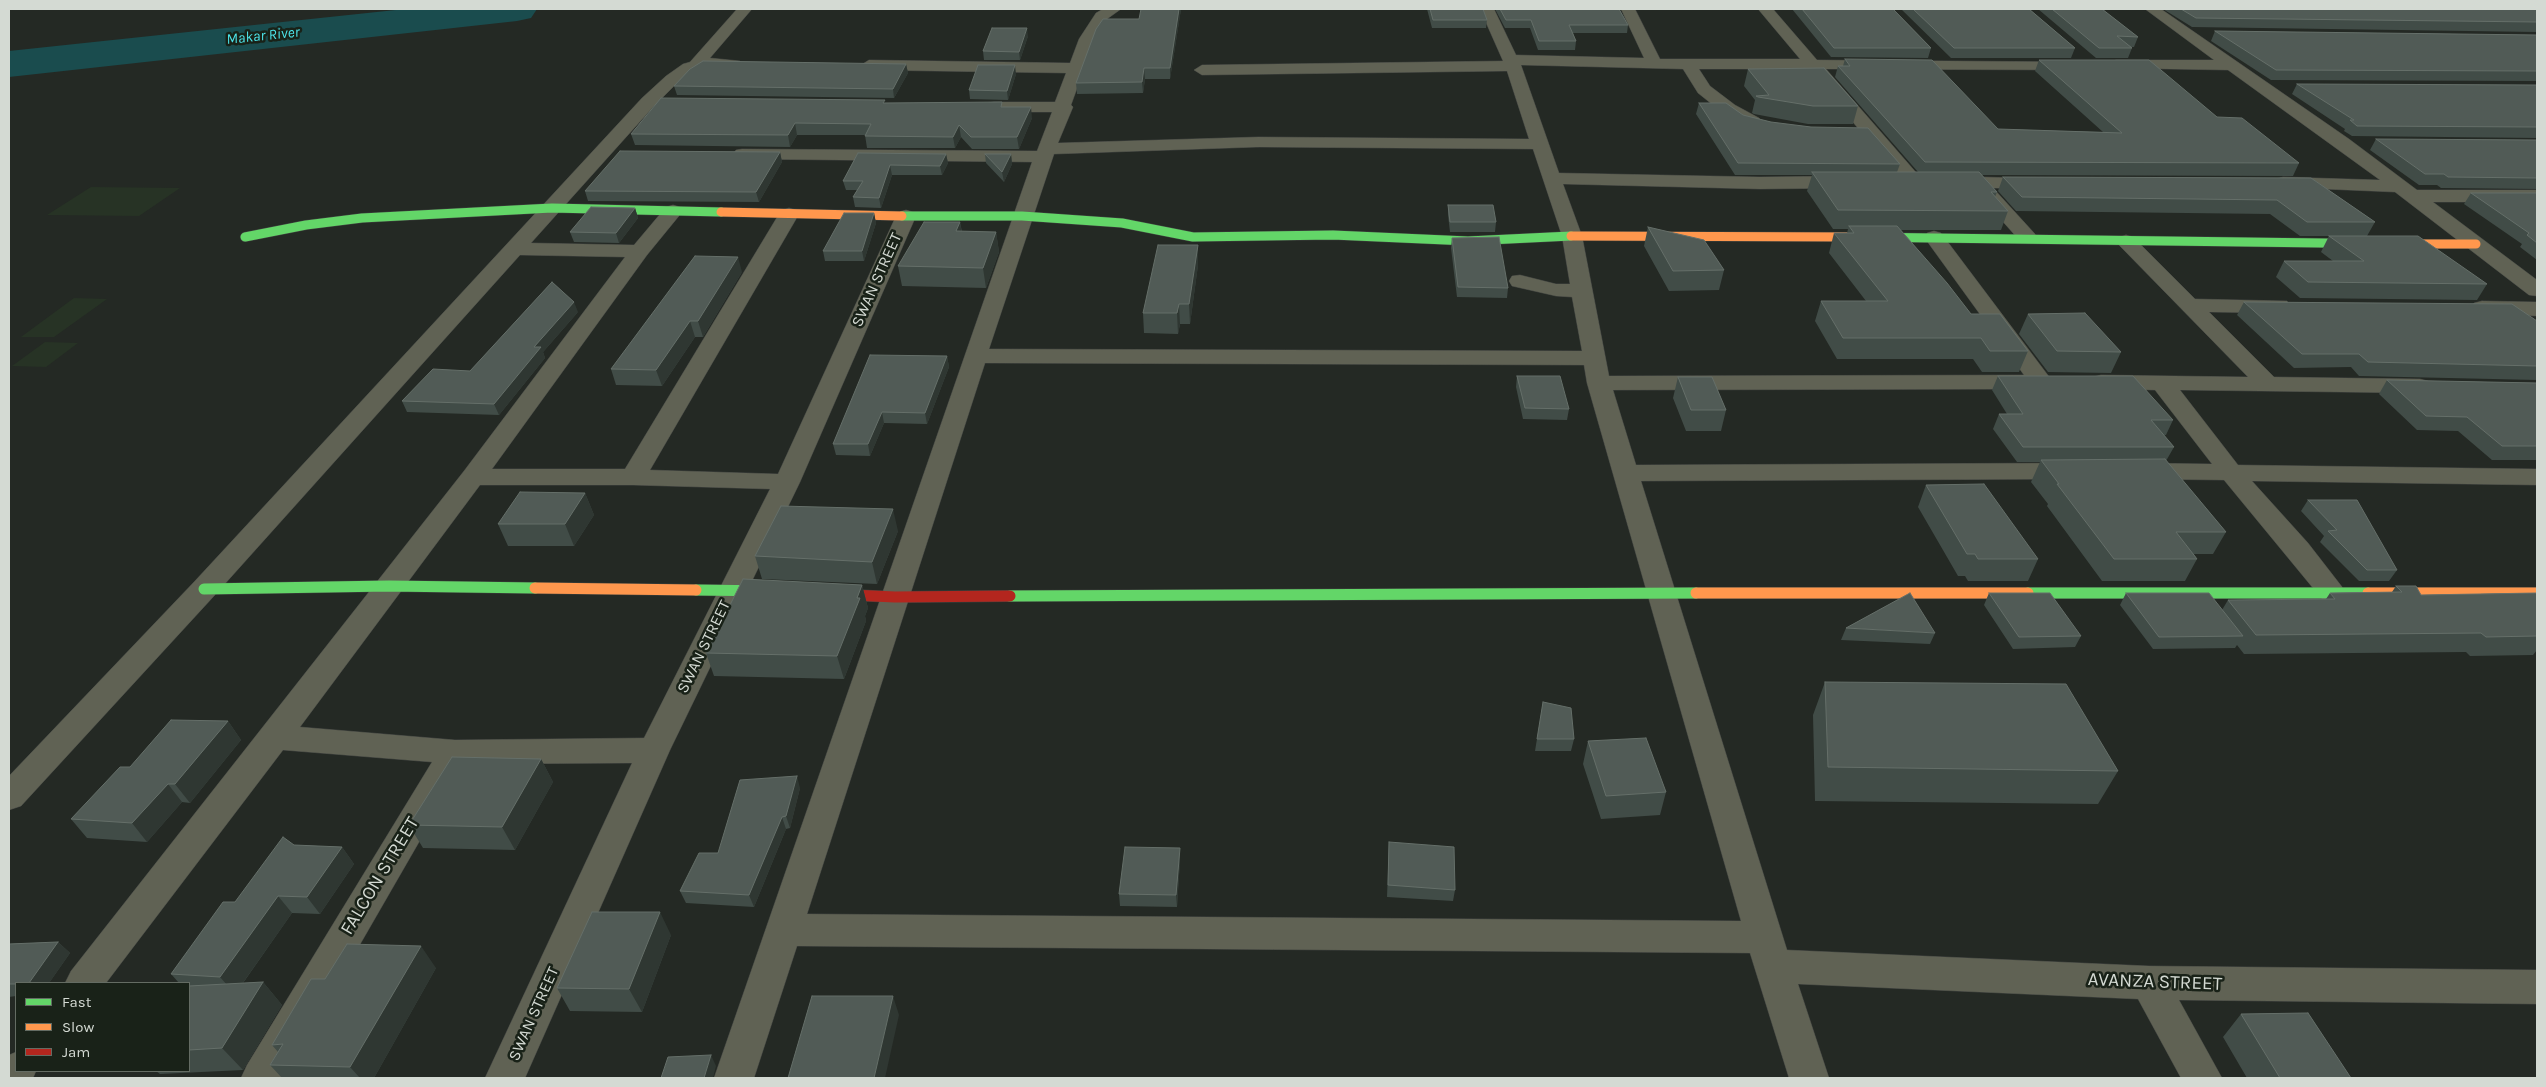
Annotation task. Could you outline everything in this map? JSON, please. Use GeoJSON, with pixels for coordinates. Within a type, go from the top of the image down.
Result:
{"type":"FeatureCollection","features":[{"type":"Feature","properties":{"kind":"street"},"geometry":{"type":"LineString","coordinates":[[13,787],[204,589],[515,249],[600,152],[672,79],[696,65],[745,9]]}},
{"type":"Feature","properties":{"kind":"street"},"geometry":{"type":"LineString","coordinates":[[734,1078],[1022,216],[1064,107],[1075,68],[1096,22],[1107,11],[1114,9]]}},
{"type":"Feature","properties":{"kind":"street"},"geometry":{"type":"LineString","coordinates":[[1486,9],[1512,63],[1572,236],[1598,370],[1661,593],[1809,1078]]}},
{"type":"Feature","properties":{"kind":"street"},"geometry":{"type":"LineString","coordinates":[[1628,9],[1654,63]]}},
{"type":"Feature","properties":{"kind":"street"},"geometry":{"type":"LineString","coordinates":[[1766,9],[1811,63],[1860,132],[1913,181]]}},
{"type":"Feature","properties":{"kind":"street"},"geometry":{"type":"LineString","coordinates":[[2152,9],[2191,34],[2342,142],[2537,290]]}},
{"type":"Feature","properties":{"kind":"street"},"geometry":{"type":"LineString","coordinates":[[2191,34],[2211,34]]}},
{"type":"Feature","properties":{"kind":"street"},"geometry":{"type":"LineString","coordinates":[[1932,50],[1945,64]]}},
{"type":"Feature","properties":{"kind":"street"},"geometry":{"type":"LineString","coordinates":[[1202,70],[1512,63],[2091,65],[2077,52]]}},
{"type":"Feature","properties":{"kind":"street"},"geometry":{"type":"LineString","coordinates":[[696,65],[758,64]]}},
{"type":"Feature","properties":{"kind":"street"},"geometry":{"type":"LineString","coordinates":[[1688,64],[1704,89],[1716,99],[1748,120],[1769,126]]}},
{"type":"Feature","properties":{"kind":"street"},"geometry":{"type":"LineString","coordinates":[[847,65],[1075,68]]}},
{"type":"Feature","properties":{"kind":"street"},"geometry":{"type":"LineString","coordinates":[[2101,65],[2234,66]]}},
{"type":"Feature","properties":{"kind":"street"},"geometry":{"type":"LineString","coordinates":[[2265,87],[2294,87]]}},
{"type":"Feature","properties":{"kind":"street"},"geometry":{"type":"LineString","coordinates":[[648,102],[676,102]]}},
{"type":"Feature","properties":{"kind":"street"},"geometry":{"type":"LineString","coordinates":[[980,107],[1064,107]]}},
{"type":"Feature","properties":{"kind":"street"},"geometry":{"type":"LineString","coordinates":[[720,154],[1046,153],[1258,142],[1539,144]]}},
{"type":"Feature","properties":{"kind":"street"},"geometry":{"type":"LineString","coordinates":[[2342,142],[2371,143]]}},
{"type":"Feature","properties":{"kind":"street"},"geometry":{"type":"LineString","coordinates":[[600,152],[630,152]]}},
{"type":"Feature","properties":{"kind":"street"},"geometry":{"type":"LineString","coordinates":[[1551,178],[1760,183],[1865,182]]}},
{"type":"Feature","properties":{"kind":"street"},"geometry":{"type":"LineString","coordinates":[[1894,182],[2059,183]]}},
{"type":"Feature","properties":{"kind":"street"},"geometry":{"type":"LineString","coordinates":[[1977,182],[2028,238]]}},
{"type":"Feature","properties":{"kind":"street"},"geometry":{"type":"LineString","coordinates":[[2268,183],[2537,196]]}},
{"type":"Feature","properties":{"kind":"street"},"geometry":{"type":"LineString","coordinates":[[245,237],[306,225],[362,218],[552,208],[906,216],[1022,216],[1122,223],[1193,237],[1333,235],[1468,241],[1572,236],[2028,238],[2126,241],[2476,244]]}},
{"type":"Feature","properties":{"kind":"street"},"geometry":{"type":"LineString","coordinates":[[85,982],[474,477],[640,251],[673,211]]}},
{"type":"Feature","properties":{"kind":"street"},"geometry":{"type":"LineString","coordinates":[[633,477],[789,214]]}},
{"type":"Feature","properties":{"kind":"street","name":"SWAN STREET"},"geometry":{"type":"LineString","coordinates":[[506,1078],[654,750],[732,588],[787,482],[906,216]]}},
{"type":"Feature","properties":{"kind":"street"},"geometry":{"type":"LineString","coordinates":[[1934,238],[2059,382]]}},
{"type":"Feature","properties":{"kind":"street"},"geometry":{"type":"LineString","coordinates":[[2126,241],[2268,384]]}},
{"type":"Feature","properties":{"kind":"street"},"geometry":{"type":"LineString","coordinates":[[515,249],[640,251]]}},
{"type":"Feature","properties":{"kind":"street"},"geometry":{"type":"LineString","coordinates":[[2516,274],[2537,274]]}},
{"type":"Feature","properties":{"kind":"street"},"geometry":{"type":"LineString","coordinates":[[1520,281],[1556,290],[1582,291]]}},
{"type":"Feature","properties":{"kind":"street"},"geometry":{"type":"LineString","coordinates":[[2190,305],[2299,306]]}},
{"type":"Feature","properties":{"kind":"street"},"geometry":{"type":"LineString","coordinates":[[2458,308],[2537,308]]}},
{"type":"Feature","properties":{"kind":"street"},"geometry":{"type":"LineString","coordinates":[[975,356],[2059,382],[2437,387]]}},
{"type":"Feature","properties":{"kind":"street"},"geometry":{"type":"LineString","coordinates":[[2161,382],[2230,471],[2298,549],[2332,592]]}},
{"type":"Feature","properties":{"kind":"street"},"geometry":{"type":"LineString","coordinates":[[1627,472],[2230,471],[2537,477]]}},
{"type":"Feature","properties":{"kind":"street"},"geometry":{"type":"LineString","coordinates":[[474,477],[633,477],[787,482]]}},
{"type":"Feature","properties":{"kind":"street"},"geometry":{"type":"LineString","coordinates":[[204,589],[389,586],[732,588],[789,592]]}},
{"type":"Feature","properties":{"kind":"street"},"geometry":{"type":"LineString","coordinates":[[818,593],[894,597],[1661,593],[2537,593]]}},
{"type":"Feature","properties":{"kind":"street"},"geometry":{"type":"LineString","coordinates":[[275,737],[454,752],[654,750]]}},
{"type":"Feature","properties":{"kind":"street","name":"FALCON STREET"},"geometry":{"type":"LineString","coordinates":[[261,1078],[454,752]]}},
{"type":"Feature","properties":{"kind":"street","name":"AVANZA STREET"},"geometry":{"type":"LineString","coordinates":[[784,930],[1769,952],[2149,983],[2537,987]]}},
{"type":"Feature","properties":{"kind":"street"},"geometry":{"type":"LineString","coordinates":[[2149,983],[2202,1078]]}},
{"type":"Feature","properties":{"kind":"shaded area"},"geometry":{"type":"Polygon","coordinates":[[[91,187],[180,188],[139,216],[47,215],[91,187]]]}},
{"type":"Feature","properties":{"kind":"shaded area"},"geometry":{"type":"Polygon","coordinates":[[[74,298],[107,299],[54,337],[21,337],[74,298]]]}},
{"type":"Feature","properties":{"kind":"shaded area"},"geometry":{"type":"Polygon","coordinates":[[[45,342],[78,343],[46,367],[12,366],[45,342]]]}},
{"type":"Feature","properties":{"kind":"building"},"geometry":{"type":"Polygon","coordinates":[[[1141,9],[1179,9],[1170,68],[1144,68],[1142,82],[1076,83],[1096,29],[1103,19],[1139,19],[1141,9]]]}},
{"type":"Feature","properties":{"kind":"building"},"geometry":{"type":"Polygon","coordinates":[[[1430,9],[1483,9],[1487,20],[1433,20],[1430,9]]]}},
{"type":"Feature","properties":{"kind":"building"},"geometry":{"type":"Polygon","coordinates":[[[1500,9],[1619,9],[1628,25],[1569,25],[1576,41],[1539,41],[1531,20],[1506,20],[1500,9]]]}},
{"type":"Feature","properties":{"kind":"building"},"geometry":{"type":"Polygon","coordinates":[[[1802,9],[1893,9],[1931,48],[1834,48],[1802,9]]]}},
{"type":"Feature","properties":{"kind":"building"},"geometry":{"type":"Polygon","coordinates":[[[1913,9],[2029,9],[2075,48],[1954,48],[1913,9]]]}},
{"type":"Feature","properties":{"kind":"building"},"geometry":{"type":"Polygon","coordinates":[[[2052,9],[2102,9],[2138,37],[2117,36],[2132,48],[2099,48],[2052,9]]]}},
{"type":"Feature","properties":{"kind":"building"},"geometry":{"type":"Polygon","coordinates":[[[2181,9],[2537,9],[2537,22],[2196,18],[2181,9]]]}},
{"type":"Feature","properties":{"kind":"building"},"geometry":{"type":"Polygon","coordinates":[[[992,28],[1027,28],[1019,52],[983,51],[992,28]]]}},
{"type":"Feature","properties":{"kind":"building"},"geometry":{"type":"Polygon","coordinates":[[[2215,31],[2537,35],[2537,71],[2276,70],[2215,31]]]}},
{"type":"Feature","properties":{"kind":"building"},"geometry":{"type":"Polygon","coordinates":[[[1845,59],[1932,60],[1998,129],[2122,133],[2039,60],[2149,60],[2217,117],[2242,118],[2299,163],[1925,162],[1838,66],[1850,66],[1845,59]]]}},
{"type":"Feature","properties":{"kind":"building"},"geometry":{"type":"Polygon","coordinates":[[[703,61],[906,64],[893,89],[674,86],[690,69],[703,61]]]}},
{"type":"Feature","properties":{"kind":"building"},"geometry":{"type":"Polygon","coordinates":[[[978,65],[1015,65],[1007,91],[969,90],[978,65]]]}},
{"type":"Feature","properties":{"kind":"building"},"geometry":{"type":"Polygon","coordinates":[[[1824,68],[1858,106],[1813,106],[1758,97],[1756,96],[1769,95],[1748,69],[1824,68]]]}},
{"type":"Feature","properties":{"kind":"building"},"geometry":{"type":"Polygon","coordinates":[[[2297,84],[2537,85],[2537,127],[2357,126],[2350,120],[2354,120],[2297,84]]]}},
{"type":"Feature","properties":{"kind":"building"},"geometry":{"type":"Polygon","coordinates":[[[661,98],[885,100],[883,103],[1002,102],[1001,107],[1031,107],[1017,137],[971,137],[959,125],[953,137],[865,136],[871,124],[795,123],[788,135],[631,134],[661,98]]]}},
{"type":"Feature","properties":{"kind":"building"},"geometry":{"type":"Polygon","coordinates":[[[1699,103],[1726,103],[1743,115],[1771,122],[1811,127],[1868,128],[1900,164],[1738,163],[1699,103]]]}},
{"type":"Feature","properties":{"kind":"building"},"geometry":{"type":"Polygon","coordinates":[[[2376,139],[2537,140],[2537,178],[2448,177],[2444,174],[2425,174],[2376,139]]]}},
{"type":"Feature","properties":{"kind":"building"},"geometry":{"type":"Polygon","coordinates":[[[620,151],[780,152],[756,192],[585,191],[620,151]]]}},
{"type":"Feature","properties":{"kind":"building"},"geometry":{"type":"Polygon","coordinates":[[[858,153],[946,154],[940,166],[890,165],[879,198],[853,197],[863,181],[843,181],[858,153]]]}},
{"type":"Feature","properties":{"kind":"building"},"geometry":{"type":"Polygon","coordinates":[[[985,154],[1011,154],[1002,172],[985,154]]]}},
{"type":"Feature","properties":{"kind":"building"},"geometry":{"type":"Polygon","coordinates":[[[1812,172],[1979,172],[1997,192],[1991,192],[2008,211],[1838,210],[1812,172]]]}},
{"type":"Feature","properties":{"kind":"building"},"geometry":{"type":"Polygon","coordinates":[[[2003,177],[2311,178],[2375,222],[2307,222],[2277,200],[2022,197],[2003,177]]]}},
{"type":"Feature","properties":{"kind":"building"},"geometry":{"type":"Polygon","coordinates":[[[2471,193],[2537,193],[2537,243],[2527,235],[2529,233],[2471,193]]]}},
{"type":"Feature","properties":{"kind":"building"},"geometry":{"type":"Polygon","coordinates":[[[1448,205],[1493,205],[1496,222],[1450,222],[1448,205]]]}},
{"type":"Feature","properties":{"kind":"building"},"geometry":{"type":"Polygon","coordinates":[[[591,207],[635,208],[616,233],[570,232],[591,207]]]}},
{"type":"Feature","properties":{"kind":"building"},"geometry":{"type":"Polygon","coordinates":[[[844,213],[874,213],[862,251],[823,251],[844,213]]]}},
{"type":"Feature","properties":{"kind":"building"},"geometry":{"type":"Polygon","coordinates":[[[924,222],[960,222],[956,231],[996,232],[983,268],[898,266],[924,222]]]}},
{"type":"Feature","properties":{"kind":"building"},"geometry":{"type":"Polygon","coordinates":[[[1849,226],[1897,226],[1947,283],[1971,314],[2000,314],[2028,351],[1990,351],[1981,338],[1843,338],[1821,301],[1888,301],[1834,233],[1854,233],[1849,226]]]}},
{"type":"Feature","properties":{"kind":"building"},"geometry":{"type":"Polygon","coordinates":[[[1648,227],[1704,240],[1724,270],[1673,271],[1648,227]]]}},
{"type":"Feature","properties":{"kind":"building"},"geometry":{"type":"Polygon","coordinates":[[[2329,236],[2418,236],[2487,284],[2308,282],[2284,261],[2364,261],[2329,236]]]}},
{"type":"Feature","properties":{"kind":"building"},"geometry":{"type":"Polygon","coordinates":[[[1499,237],[1508,288],[1458,287],[1452,238],[1499,237]]]}},
{"type":"Feature","properties":{"kind":"building"},"geometry":{"type":"Polygon","coordinates":[[[1158,245],[1198,245],[1189,304],[1179,304],[1177,313],[1143,313],[1158,245]]]}},
{"type":"Feature","properties":{"kind":"building"},"geometry":{"type":"Polygon","coordinates":[[[695,256],[738,257],[698,321],[690,321],[656,370],[611,369],[695,256]]]}},
{"type":"Feature","properties":{"kind":"building"},"geometry":{"type":"Polygon","coordinates":[[[552,282],[574,302],[534,347],[541,347],[494,404],[402,401],[433,369],[470,371],[552,282]]]}},
{"type":"Feature","properties":{"kind":"building"},"geometry":{"type":"Polygon","coordinates":[[[2244,302],[2512,304],[2537,321],[2537,366],[2368,362],[2359,354],[2302,354],[2244,302]]]}},
{"type":"Feature","properties":{"kind":"building"},"geometry":{"type":"Polygon","coordinates":[[[2085,313],[2121,352],[2057,351],[2028,314],[2085,313]]]}},
{"type":"Feature","properties":{"kind":"building"},"geometry":{"type":"Polygon","coordinates":[[[870,355],[947,356],[925,413],[882,412],[868,444],[833,444],[870,355]]]}},
{"type":"Feature","properties":{"kind":"building"},"geometry":{"type":"Polygon","coordinates":[[[1517,376],[1560,376],[1569,409],[1525,408],[1517,376]]]}},
{"type":"Feature","properties":{"kind":"building"},"geometry":{"type":"Polygon","coordinates":[[[1998,376],[2133,376],[2173,420],[2151,420],[2174,447],[2023,447],[1999,414],[2023,414],[1998,376]]]}},
{"type":"Feature","properties":{"kind":"building"},"geometry":{"type":"Polygon","coordinates":[[[1678,377],[1712,377],[1726,410],[1691,410],[1678,377]]]}},
{"type":"Feature","properties":{"kind":"building"},"geometry":{"type":"Polygon","coordinates":[[[2387,380],[2537,383],[2537,446],[2502,446],[2467,417],[2426,416],[2387,380]]]}},
{"type":"Feature","properties":{"kind":"building"},"geometry":{"type":"Polygon","coordinates":[[[2165,459],[2226,532],[2176,532],[2197,559],[2114,559],[2041,460],[2165,459]]]}},
{"type":"Feature","properties":{"kind":"building"},"geometry":{"type":"Polygon","coordinates":[[[1984,484],[2038,559],[1978,559],[1975,554],[1967,554],[1926,485],[1984,484]]]}},
{"type":"Feature","properties":{"kind":"building"},"geometry":{"type":"Polygon","coordinates":[[[520,492],[585,493],[565,524],[498,524],[520,492]]]}},
{"type":"Feature","properties":{"kind":"building"},"geometry":{"type":"Polygon","coordinates":[[[2308,500],[2357,500],[2397,570],[2367,570],[2328,531],[2337,530],[2308,500]]]}},
{"type":"Feature","properties":{"kind":"building"},"geometry":{"type":"Polygon","coordinates":[[[781,506],[893,509],[872,562],[755,556],[781,506]]]}},
{"type":"Feature","properties":{"kind":"building"},"geometry":{"type":"Polygon","coordinates":[[[743,579],[862,585],[857,598],[860,598],[837,656],[706,653],[743,579]]]}},
{"type":"Feature","properties":{"kind":"building"},"geometry":{"type":"Polygon","coordinates":[[[2396,586],[2416,586],[2421,595],[2537,593],[2537,636],[2486,637],[2481,633],[2256,635],[2228,600],[2335,599],[2330,593],[2402,592],[2396,586]]]}},
{"type":"Feature","properties":{"kind":"building"},"geometry":{"type":"Polygon","coordinates":[[[1910,593],[1935,633],[1846,628],[1910,593]]]}},
{"type":"Feature","properties":{"kind":"building"},"geometry":{"type":"Polygon","coordinates":[[[1989,593],[2050,593],[2081,636],[2019,637],[1989,593]]]}},
{"type":"Feature","properties":{"kind":"building"},"geometry":{"type":"Polygon","coordinates":[[[2126,593],[2209,593],[2243,636],[2159,637],[2126,593]]]}},
{"type":"Feature","properties":{"kind":"building"},"geometry":{"type":"Polygon","coordinates":[[[1825,682],[2066,684],[2118,771],[1828,767],[1825,682]]]}},
{"type":"Feature","properties":{"kind":"building"},"geometry":{"type":"Polygon","coordinates":[[[1543,702],[1571,708],[1574,739],[1537,739],[1543,702]]]}},
{"type":"Feature","properties":{"kind":"building"},"geometry":{"type":"Polygon","coordinates":[[[171,720],[228,721],[175,784],[168,784],[132,823],[71,819],[120,767],[130,767],[171,720]]]}},
{"type":"Feature","properties":{"kind":"building"},"geometry":{"type":"Polygon","coordinates":[[[1646,738],[1666,792],[1606,796],[1588,741],[1646,738]]]}},
{"type":"Feature","properties":{"kind":"building"},"geometry":{"type":"Polygon","coordinates":[[[452,757],[541,759],[502,827],[409,825],[452,757]]]}},
{"type":"Feature","properties":{"kind":"building"},"geometry":{"type":"Polygon","coordinates":[[[797,776],[786,816],[782,817],[749,895],[680,891],[699,853],[718,853],[740,780],[797,776]]]}},
{"type":"Feature","properties":{"kind":"building"},"geometry":{"type":"Polygon","coordinates":[[[283,837],[294,845],[342,847],[307,897],[278,896],[220,977],[171,974],[223,902],[235,902],[283,837]]]}},
{"type":"Feature","properties":{"kind":"building"},"geometry":{"type":"Polygon","coordinates":[[[1389,842],[1454,847],[1455,890],[1388,885],[1389,842]]]}},
{"type":"Feature","properties":{"kind":"building"},"geometry":{"type":"Polygon","coordinates":[[[1125,847],[1180,848],[1176,895],[1119,894],[1125,847]]]}},
{"type":"Feature","properties":{"kind":"building"},"geometry":{"type":"Polygon","coordinates":[[[592,912],[660,912],[629,989],[557,988],[592,912]]]}},
{"type":"Feature","properties":{"kind":"building"},"geometry":{"type":"Polygon","coordinates":[[[58,942],[30,982],[15,982],[15,984],[9,984],[9,944],[58,942]]]}},
{"type":"Feature","properties":{"kind":"building"},"geometry":{"type":"Polygon","coordinates":[[[347,944],[421,946],[350,1067],[270,1065],[283,1044],[272,1045],[311,979],[325,979],[347,944]]]}},
{"type":"Feature","properties":{"kind":"building"},"geometry":{"type":"Polygon","coordinates":[[[263,982],[222,1048],[190,1050],[190,986],[263,982]]]}},
{"type":"Feature","properties":{"kind":"building"},"geometry":{"type":"Polygon","coordinates":[[[812,996],[893,996],[874,1078],[788,1078],[812,996]]]}},
{"type":"Feature","properties":{"kind":"building"},"geometry":{"type":"Polygon","coordinates":[[[2308,1013],[2351,1078],[2280,1078],[2241,1014],[2308,1013]]]}},
{"type":"Feature","properties":{"kind":"building"},"geometry":{"type":"Polygon","coordinates":[[[711,1055],[704,1078],[661,1078],[668,1057],[711,1055]]]}},
{"type":"Feature","properties":{"kind":"waterway","name":"Makar River"},"geometry":{"type":"LineString","coordinates":[[9,64],[517,9]]}},
{"type":"Feature","properties":{"kind":"traffic: fast"},"geometry":{"type":"LineString","coordinates":[[245,237],[306,225],[362,218],[552,208],[721,212]]}},
{"type":"Feature","properties":{"kind":"traffic: fast"},"geometry":{"type":"LineString","coordinates":[[902,216],[1022,216],[1122,223],[1193,237],[1333,235],[1468,241],[1571,236]]}},
{"type":"Feature","properties":{"kind":"traffic: fast"},"geometry":{"type":"LineString","coordinates":[[1856,237],[2400,244]]}},
{"type":"Feature","properties":{"kind":"traffic: fast"},"geometry":{"type":"LineString","coordinates":[[204,589],[389,586],[535,588]]}},
{"type":"Feature","properties":{"kind":"traffic: fast"},"geometry":{"type":"LineString","coordinates":[[696,590],[776,591]]}},
{"type":"Feature","properties":{"kind":"traffic: fast"},"geometry":{"type":"LineString","coordinates":[[1010,596],[1696,593]]}},
{"type":"Feature","properties":{"kind":"traffic: fast"},"geometry":{"type":"LineString","coordinates":[[2028,593],[2368,593]]}},
{"type":"Feature","properties":{"kind":"traffic: slow"},"geometry":{"type":"LineString","coordinates":[[721,212],[902,216]]}},
{"type":"Feature","properties":{"kind":"traffic: slow"},"geometry":{"type":"LineString","coordinates":[[1571,236],[1856,237]]}},
{"type":"Feature","properties":{"kind":"traffic: slow"},"geometry":{"type":"LineString","coordinates":[[2400,244],[2476,244]]}},
{"type":"Feature","properties":{"kind":"traffic: slow"},"geometry":{"type":"LineString","coordinates":[[535,588],[696,590]]}},
{"type":"Feature","properties":{"kind":"traffic: slow"},"geometry":{"type":"LineString","coordinates":[[1696,593],[2028,593]]}},
{"type":"Feature","properties":{"kind":"traffic: slow"},"geometry":{"type":"LineString","coordinates":[[2368,593],[2537,593]]}},
{"type":"Feature","properties":{"kind":"traffic: jam"},"geometry":{"type":"LineString","coordinates":[[829,594],[895,597],[1010,596]]}}]}
